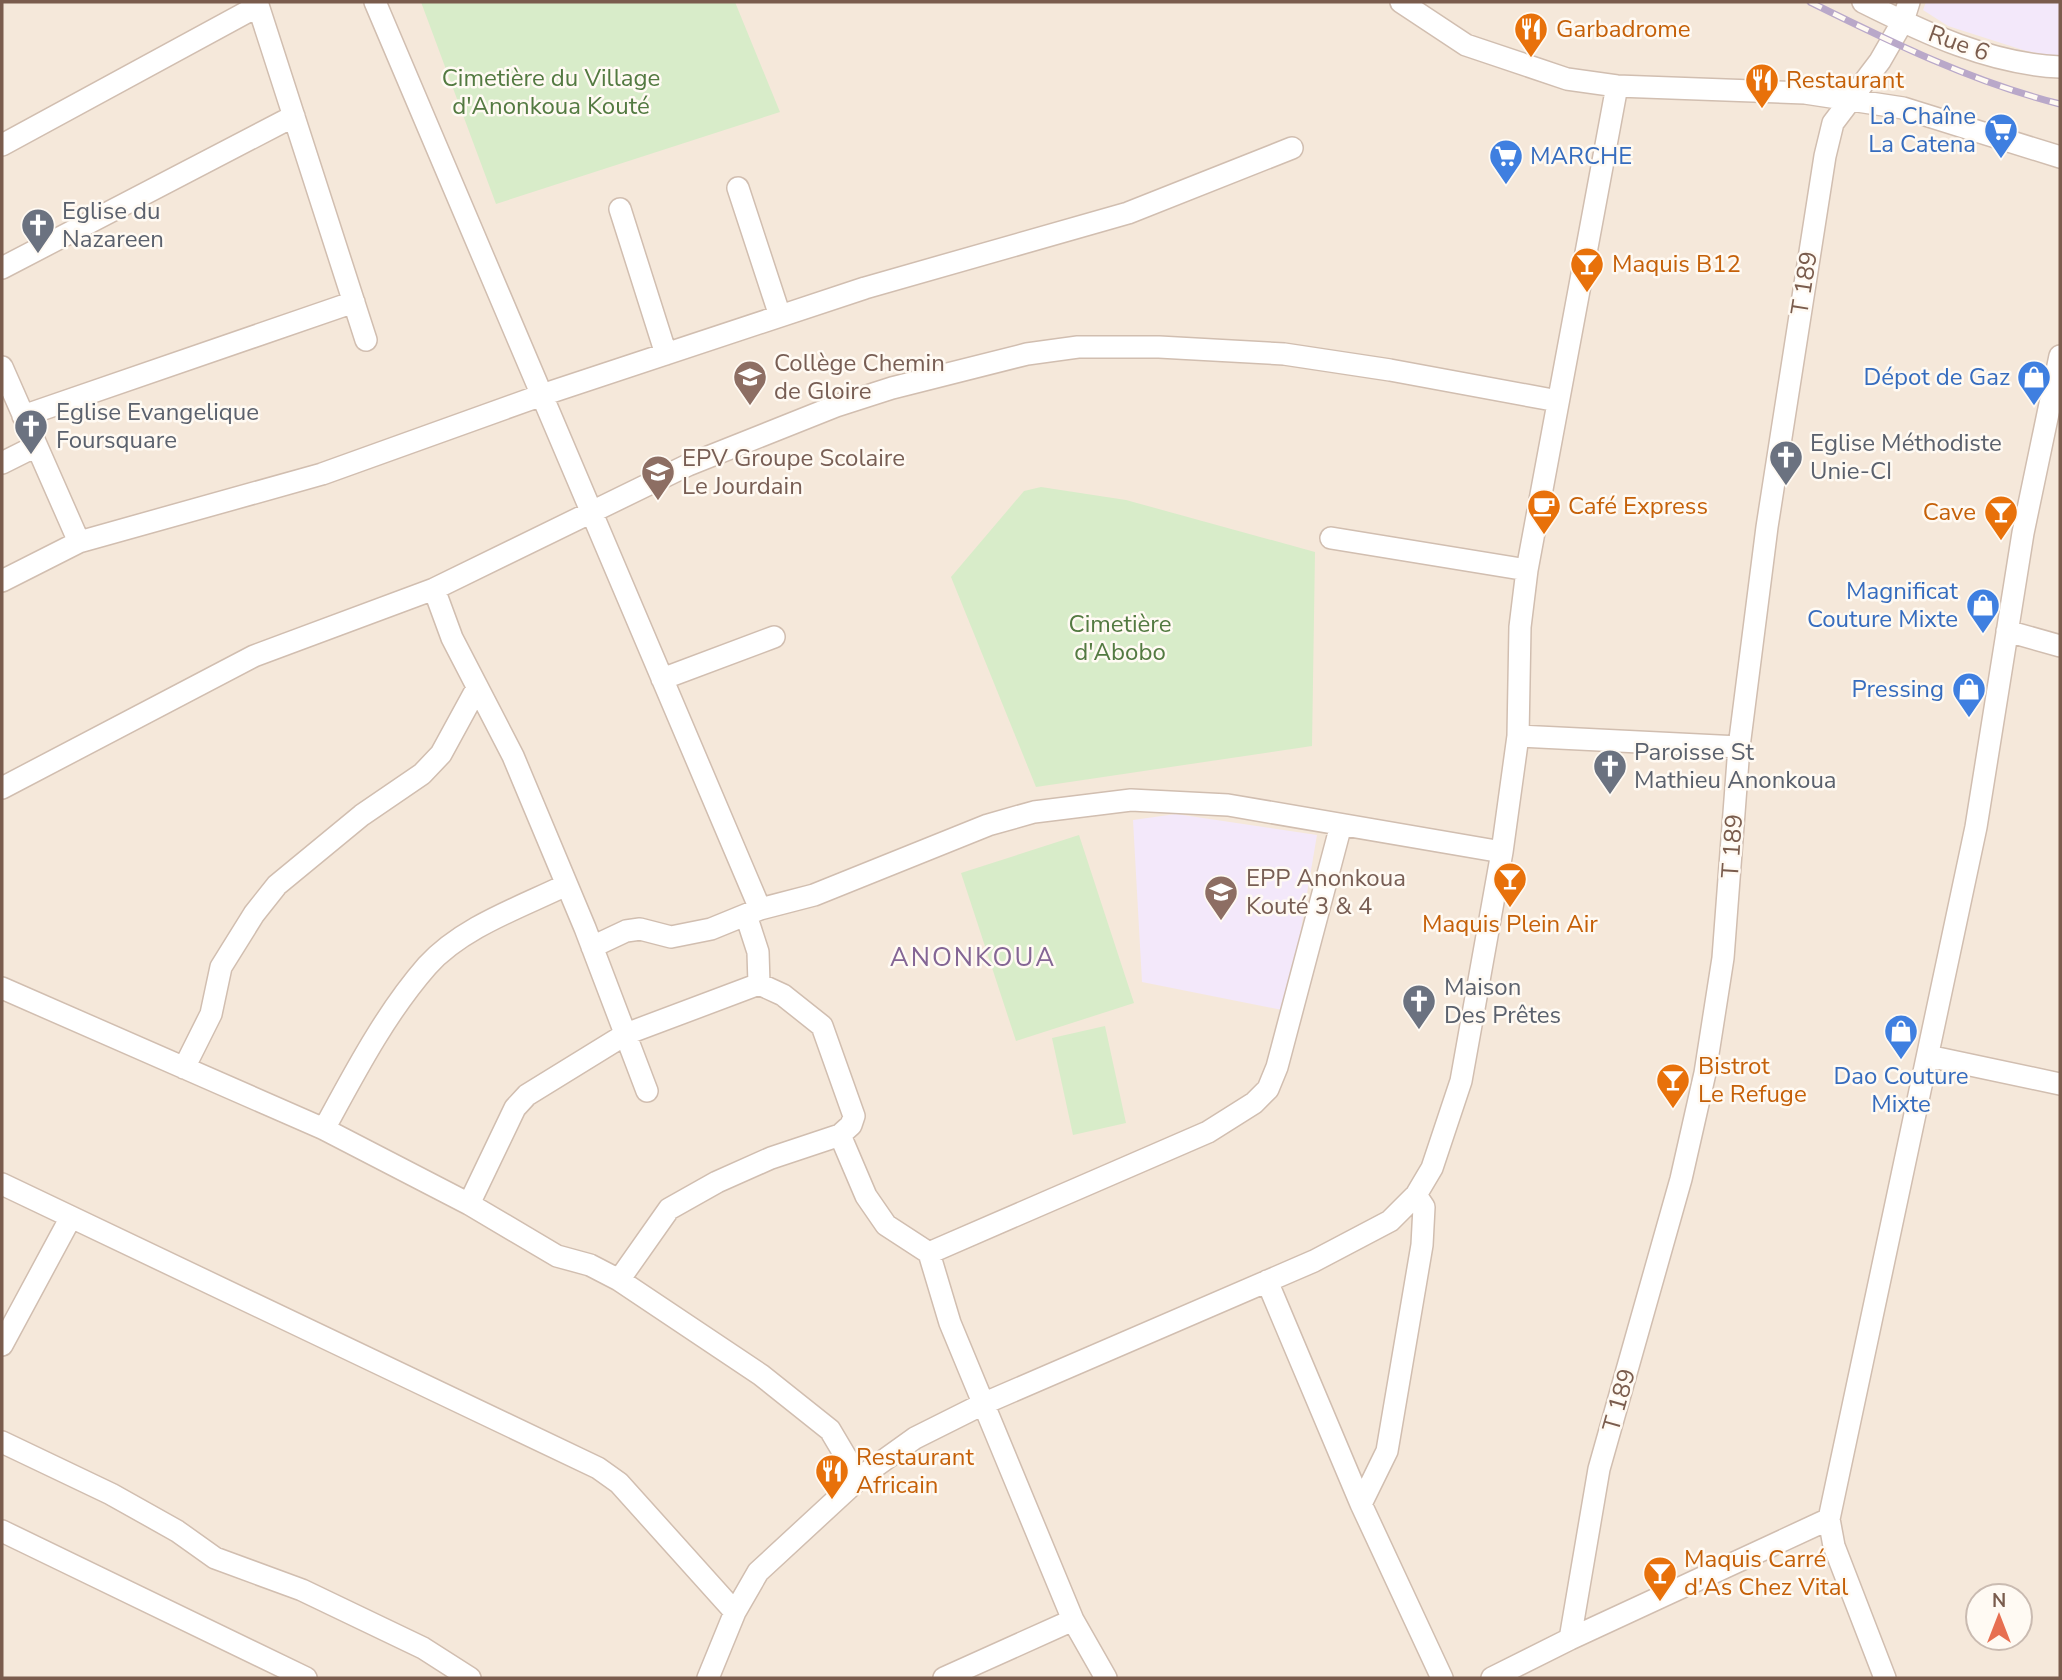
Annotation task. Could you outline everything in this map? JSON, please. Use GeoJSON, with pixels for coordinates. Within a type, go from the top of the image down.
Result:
{"type":"FeatureCollection","features":[{"type":"Feature","properties":{"kind":"street"},"geometry":{"type":"LineString","coordinates":[[375,2],[662,679],[753,912],[760,984]]}},
{"type":"Feature","properties":{"kind":"street"},"geometry":{"type":"LineString","coordinates":[[1401,2],[1466,46],[1567,79],[1617,86],[1805,93],[1847,102],[1903,108],[2060,157]]}},
{"type":"Feature","properties":{"kind":"street","name":"Rue 6"},"geometry":{"type":"LineString","coordinates":[[1863,2],[1906,12],[1990,56],[2060,67]]}},
{"type":"Feature","properties":{"kind":"street"},"geometry":{"type":"LineString","coordinates":[[2,145],[257,4],[366,340]]}},
{"type":"Feature","properties":{"kind":"street","name":"T 189"},"geometry":{"type":"LineString","coordinates":[[1570,1639],[1599,1469],[1681,1179],[1705,1073],[1723,958],[1739,747],[1767,527],[1817,200],[1833,124],[1880,61],[1906,12]]}},
{"type":"Feature","properties":{"kind":"street"},"geometry":{"type":"LineString","coordinates":[[708,1678],[735,1612],[758,1572],[859,1479],[915,1438],[985,1403],[1267,1281],[1390,1221],[1416,1195],[1432,1168],[1461,1081],[1502,852],[1518,736],[1520,627],[1527,570],[1617,86]]}},
{"type":"Feature","properties":{"kind":"street"},"geometry":{"type":"LineString","coordinates":[[2,268],[294,116]]}},
{"type":"Feature","properties":{"kind":"street"},"geometry":{"type":"LineString","coordinates":[[2,581],[79,542],[322,474],[542,395],[865,288],[1128,213],[1292,148]]}},
{"type":"Feature","properties":{"kind":"street"},"geometry":{"type":"LineString","coordinates":[[738,188],[780,316]]}},
{"type":"Feature","properties":{"kind":"street"},"geometry":{"type":"LineString","coordinates":[[620,209],[666,354]]}},
{"type":"Feature","properties":{"kind":"street"},"geometry":{"type":"LineString","coordinates":[[23,416],[354,302]]}},
{"type":"Feature","properties":{"kind":"street"},"geometry":{"type":"LineString","coordinates":[[2,788],[254,656],[434,589],[688,465],[836,406],[892,388],[1027,354],[1079,347],[1159,347],[1284,354],[1390,370],[1558,401]]}},
{"type":"Feature","properties":{"kind":"street"},"geometry":{"type":"LineString","coordinates":[[1885,1678],[1834,1546],[1829,1519],[1976,827],[2023,533],[2054,425],[2060,356]]}},
{"type":"Feature","properties":{"kind":"street"},"geometry":{"type":"LineString","coordinates":[[2,367],[79,542]]}},
{"type":"Feature","properties":{"kind":"street"},"geometry":{"type":"LineString","coordinates":[[2,463],[36,446]]}},
{"type":"Feature","properties":{"kind":"street"},"geometry":{"type":"LineString","coordinates":[[1331,538],[1527,570]]}},
{"type":"Feature","properties":{"kind":"street"},"geometry":{"type":"LineString","coordinates":[[434,589],[452,638],[502,730],[592,947],[647,1091]]}},
{"type":"Feature","properties":{"kind":"street"},"geometry":{"type":"LineString","coordinates":[[2007,631],[2060,646]]}},
{"type":"Feature","properties":{"kind":"street"},"geometry":{"type":"LineString","coordinates":[[662,679],[774,637]]}},
{"type":"Feature","properties":{"kind":"street"},"geometry":{"type":"LineString","coordinates":[[184,1068],[211,1014],[221,967],[254,914],[277,885],[362,815],[432,764],[448,744],[477,688]]}},
{"type":"Feature","properties":{"kind":"street"},"geometry":{"type":"LineString","coordinates":[[1518,736],[1739,747]]}},
{"type":"Feature","properties":{"kind":"street"},"geometry":{"type":"LineString","coordinates":[[592,947],[626,931],[640,929],[671,937],[685,936],[753,912],[814,895],[988,825],[1034,812],[1131,800],[1228,805],[1502,852]]}},
{"type":"Feature","properties":{"kind":"street"},"geometry":{"type":"LineString","coordinates":[[929,1253],[1208,1132],[1237,1115],[1261,1096],[1277,1067],[1341,825]]}},
{"type":"Feature","properties":{"kind":"street"},"geometry":{"type":"LineString","coordinates":[[324,1129],[365,1053],[428,965],[467,936],[566,885]]}},
{"type":"Feature","properties":{"kind":"street"},"geometry":{"type":"LineString","coordinates":[[469,1204],[515,1108],[527,1094],[626,1034],[760,984],[783,995],[822,1026],[854,1116],[851,1125],[840,1135],[760,1163],[717,1182],[669,1209],[619,1280]]}},
{"type":"Feature","properties":{"kind":"street"},"geometry":{"type":"LineString","coordinates":[[2,988],[324,1129],[469,1204],[557,1256],[590,1265],[619,1280],[761,1375],[830,1430],[859,1479]]}},
{"type":"Feature","properties":{"kind":"street"},"geometry":{"type":"LineString","coordinates":[[1928,1056],[2060,1084]]}},
{"type":"Feature","properties":{"kind":"street"},"geometry":{"type":"LineString","coordinates":[[840,1135],[866,1196],[886,1225],[929,1253],[950,1323],[1073,1620],[1106,1678]]}},
{"type":"Feature","properties":{"kind":"street"},"geometry":{"type":"LineString","coordinates":[[2,1184],[597,1468],[619,1483],[735,1612]]}},
{"type":"Feature","properties":{"kind":"street"},"geometry":{"type":"LineString","coordinates":[[1361,1504],[1387,1451],[1422,1245],[1424,1208],[1416,1195]]}},
{"type":"Feature","properties":{"kind":"street"},"geometry":{"type":"LineString","coordinates":[[2,1346],[71,1217]]}},
{"type":"Feature","properties":{"kind":"street"},"geometry":{"type":"LineString","coordinates":[[1267,1281],[1361,1504],[1442,1678]]}},
{"type":"Feature","properties":{"kind":"street"},"geometry":{"type":"LineString","coordinates":[[2,1442],[111,1494],[177,1531],[215,1558],[302,1590],[423,1648],[470,1678]]}},
{"type":"Feature","properties":{"kind":"street"},"geometry":{"type":"LineString","coordinates":[[1492,1678],[1829,1519]]}},
{"type":"Feature","properties":{"kind":"street"},"geometry":{"type":"LineString","coordinates":[[2,1531],[306,1678]]}},
{"type":"Feature","properties":{"kind":"street"},"geometry":{"type":"LineString","coordinates":[[944,1678],[1073,1620]]}},
{"type":"Feature","properties":{"kind":"shaded area"},"geometry":{"type":"Polygon","coordinates":[[[2,2],[2060,2],[2060,1678],[2,1678],[2,2]]]}},
{"type":"Feature","properties":{"kind":"shaded area"},"geometry":{"type":"Polygon","coordinates":[[[1926,2],[2060,2],[2060,58],[2023,50],[1948,26],[1923,10],[1926,2]]]}},
{"type":"Feature","properties":{"kind":"shaded area","name":"EPP Anonkoua Kouté 3 & 4"},"geometry":{"type":"Polygon","coordinates":[[[1176,814],[1317,835],[1287,1011],[1142,982],[1133,820],[1176,814]]]}},
{"type":"Feature","properties":{"kind":"green space","name":"Cimetière du Village d'Anonkoua Kouté"},"geometry":{"type":"Polygon","coordinates":[[[421,2],[735,2],[780,112],[496,204],[421,2]]]}},
{"type":"Feature","properties":{"kind":"green space","name":"Cimetière d'Abobo"},"geometry":{"type":"Polygon","coordinates":[[[1041,487],[1126,500],[1315,552],[1312,746],[1036,787],[951,577],[1024,491],[1041,487]]]}},
{"type":"Feature","properties":{"kind":"green space"},"geometry":{"type":"Polygon","coordinates":[[[1079,835],[1134,1003],[1016,1041],[961,873],[1079,835]]]}},
{"type":"Feature","properties":{"kind":"green space"},"geometry":{"type":"Polygon","coordinates":[[[1105,1026],[1126,1123],[1073,1135],[1052,1038],[1105,1026]]]}},
{"type":"Feature","properties":{"kind":"railway"},"geometry":{"type":"LineString","coordinates":[[1810,2],[1964,73],[2060,104]]}},
{"type":"Feature","properties":{"kind":"place","name":"Garbadrome"},"geometry":{"type":"Point","coordinates":[1531,59]}},
{"type":"Feature","properties":{"kind":"place","name":"Restaurant"},"geometry":{"type":"Point","coordinates":[1762,110]}},
{"type":"Feature","properties":{"kind":"place","name":"La Chaîne La Catena"},"geometry":{"type":"Point","coordinates":[2001,160]}},
{"type":"Feature","properties":{"kind":"place","name":"MARCHE"},"geometry":{"type":"Point","coordinates":[1506,186]}},
{"type":"Feature","properties":{"kind":"place","name":"Eglise du Nazareen"},"geometry":{"type":"Point","coordinates":[38,255]}},
{"type":"Feature","properties":{"kind":"place","name":"Maquis B12"},"geometry":{"type":"Point","coordinates":[1587,294]}},
{"type":"Feature","properties":{"kind":"place","name":"Collège Chemin de Gloire"},"geometry":{"type":"Point","coordinates":[750,407]}},
{"type":"Feature","properties":{"kind":"place","name":"Dépot de Gaz"},"geometry":{"type":"Point","coordinates":[2034,407]}},
{"type":"Feature","properties":{"kind":"place","name":"Eglise Evangelique Foursquare"},"geometry":{"type":"Point","coordinates":[31,456]}},
{"type":"Feature","properties":{"kind":"place","name":"Eglise Méthodiste Unie-CI"},"geometry":{"type":"Point","coordinates":[1786,487]}},
{"type":"Feature","properties":{"kind":"place","name":"EPV Groupe Scolaire Le Jourdain"},"geometry":{"type":"Point","coordinates":[658,502]}},
{"type":"Feature","properties":{"kind":"place","name":"Café Express"},"geometry":{"type":"Point","coordinates":[1544,536]}},
{"type":"Feature","properties":{"kind":"place","name":"Cave"},"geometry":{"type":"Point","coordinates":[2001,542]}},
{"type":"Feature","properties":{"kind":"place","name":"Magnificat Couture Mixte"},"geometry":{"type":"Point","coordinates":[1983,635]}},
{"type":"Feature","properties":{"kind":"place","name":"Pressing"},"geometry":{"type":"Point","coordinates":[1969,719]}},
{"type":"Feature","properties":{"kind":"place","name":"Paroisse St Mathieu Anonkoua"},"geometry":{"type":"Point","coordinates":[1610,796]}},
{"type":"Feature","properties":{"kind":"place","name":"Maquis Plein Air"},"geometry":{"type":"Point","coordinates":[1510,909]}},
{"type":"Feature","properties":{"kind":"place","name":"EPP Anonkoua Kouté 3 & 4"},"geometry":{"type":"Point","coordinates":[1221,922]}},
{"type":"Feature","properties":{"kind":"place","name":"Maison Des Prêtes"},"geometry":{"type":"Point","coordinates":[1419,1031]}},
{"type":"Feature","properties":{"kind":"place","name":"Dao Couture Mixte"},"geometry":{"type":"Point","coordinates":[1901,1061]}},
{"type":"Feature","properties":{"kind":"place","name":"Bistrot Le Refuge"},"geometry":{"type":"Point","coordinates":[1673,1110]}},
{"type":"Feature","properties":{"kind":"place","name":"Restaurant Africain"},"geometry":{"type":"Point","coordinates":[832,1501]}},
{"type":"Feature","properties":{"kind":"place","name":"Maquis Carré d'As Chez Vital"},"geometry":{"type":"Point","coordinates":[1660,1603]}},
{"type":"Feature","properties":{"kind":"district","name":"ANONKOUA"},"geometry":{"type":"Point","coordinates":[973,957]}}]}
